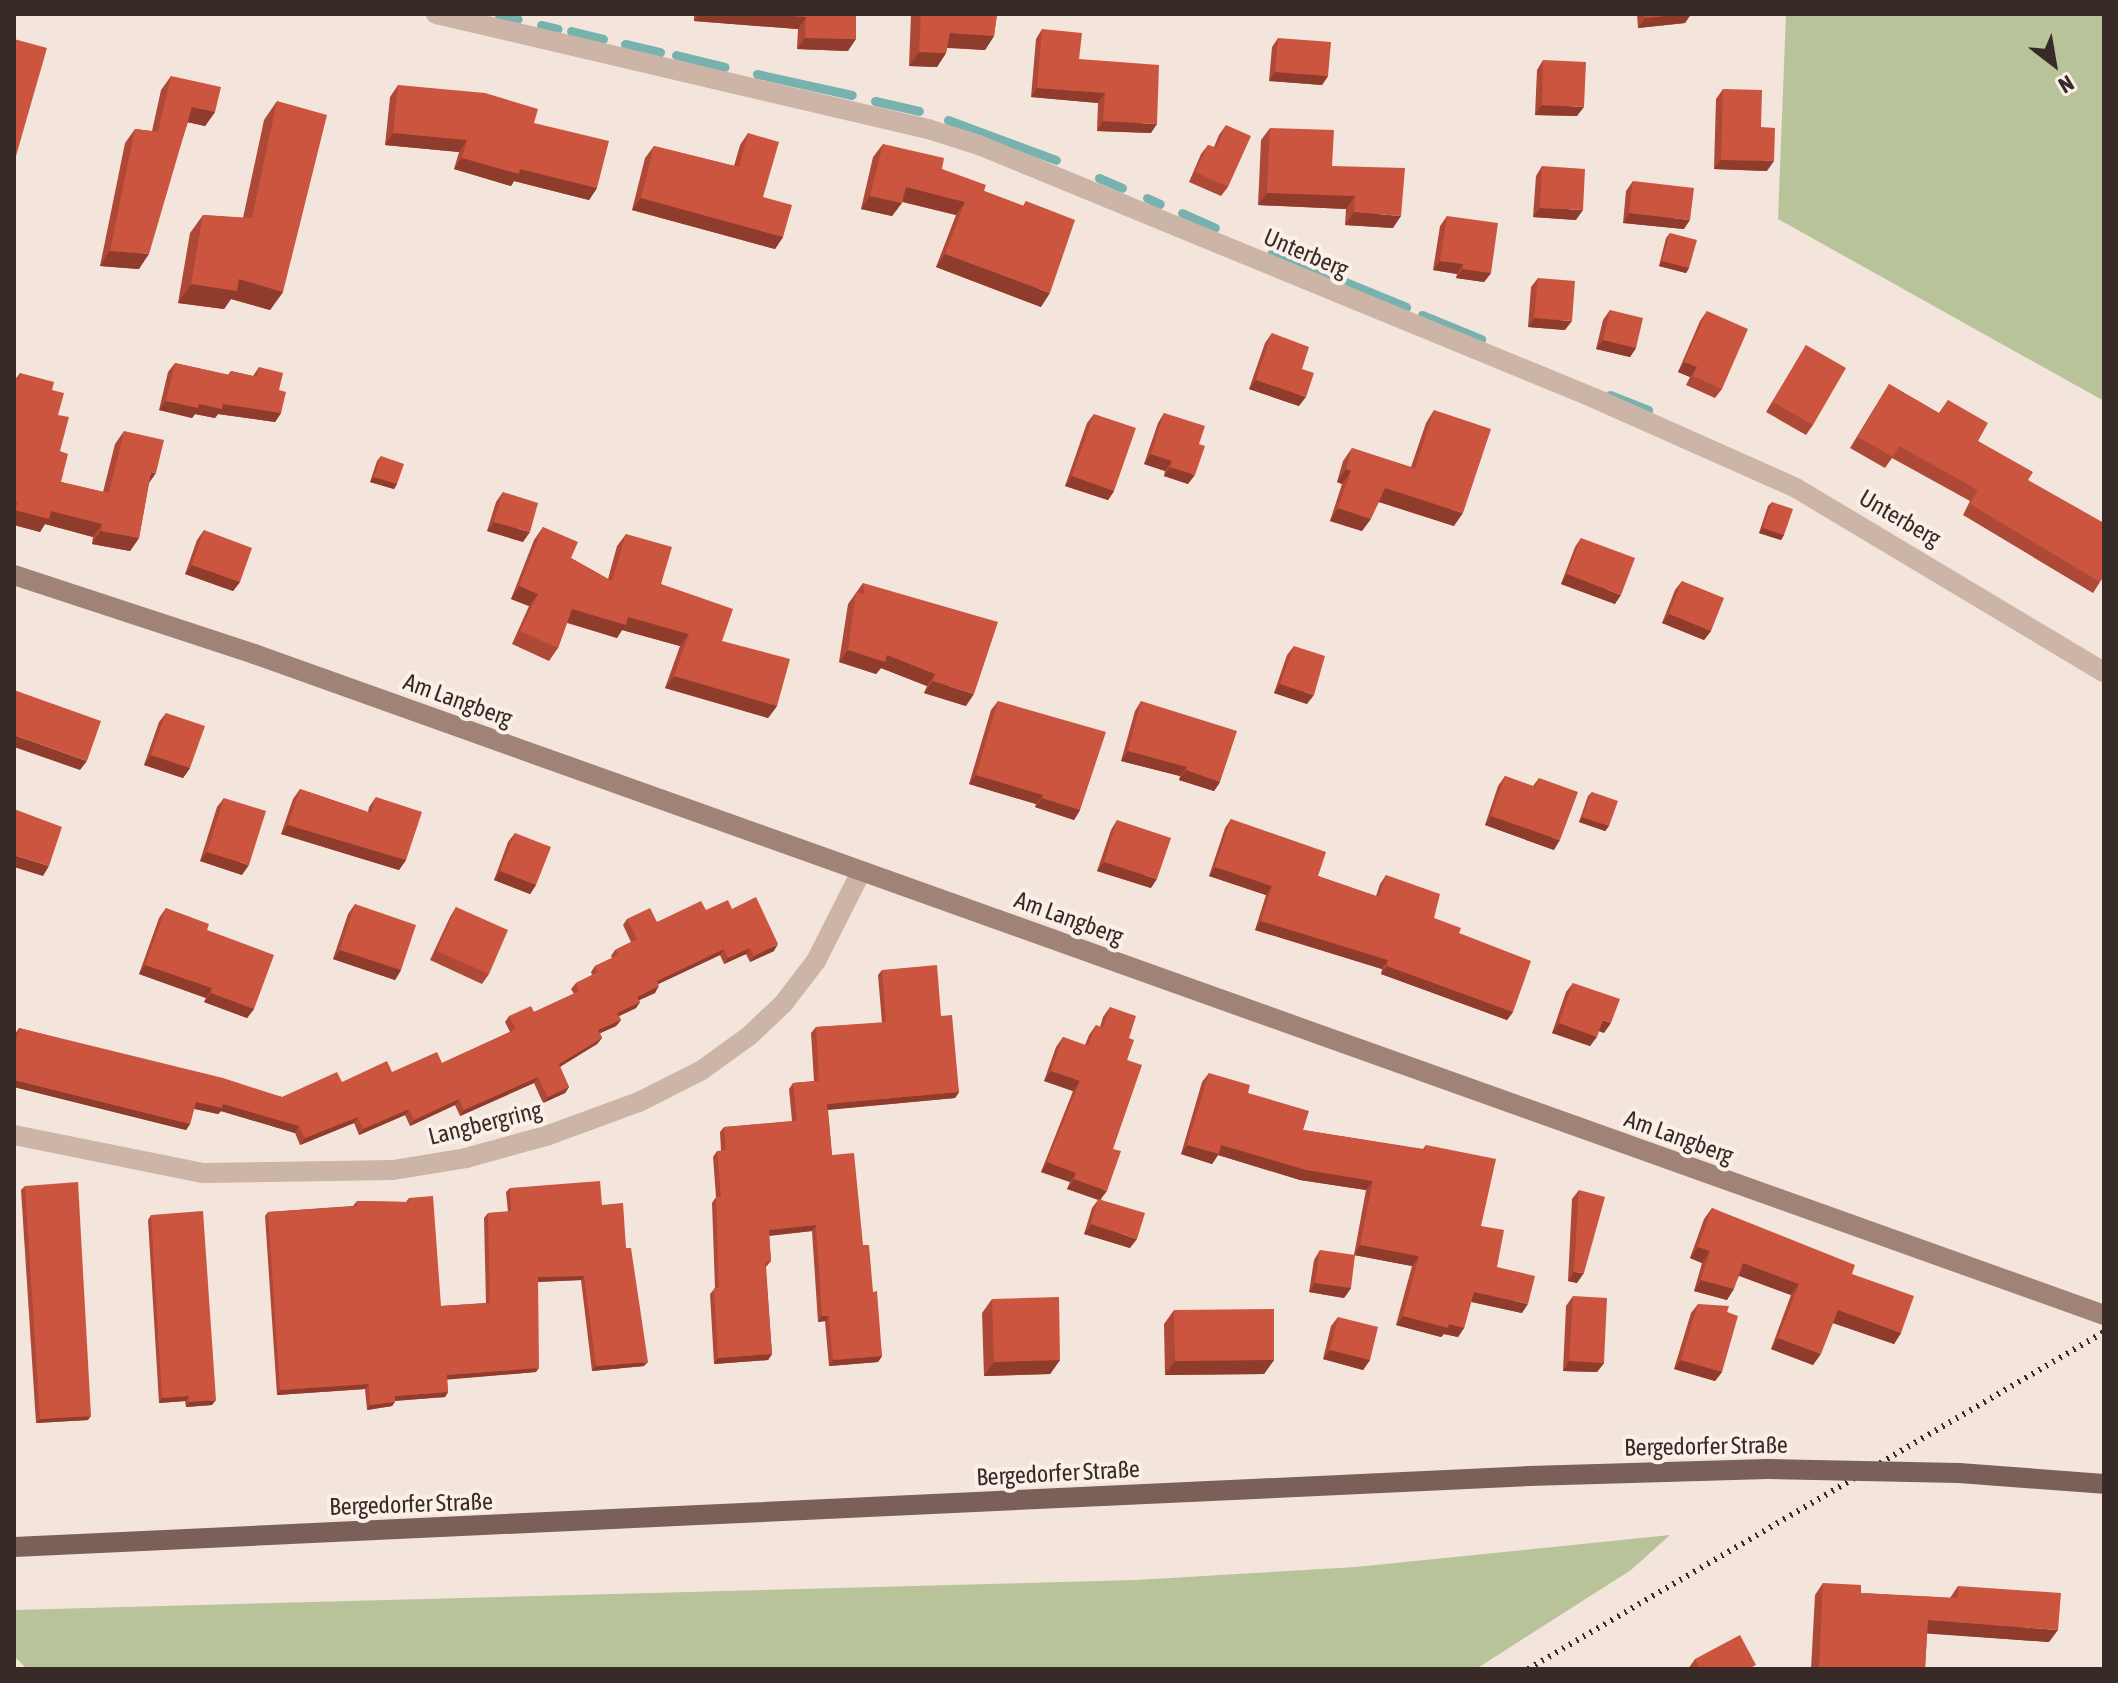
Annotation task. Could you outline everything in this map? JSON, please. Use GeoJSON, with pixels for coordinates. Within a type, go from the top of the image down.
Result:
{"type":"FeatureCollection","features":[{"type":"Feature","properties":{"kind":"main road","name":"Bergedorfer Straße"},"geometry":{"type":"LineString","coordinates":[[14,1547],[1529,1476],[1768,1469],[1959,1473],[2104,1484]]}},
{"type":"Feature","properties":{"kind":"street","name":"Unterberg"},"geometry":{"type":"LineString","coordinates":[[436,14],[899,122],[979,145],[1594,398],[1796,488],[2104,672]]}},
{"type":"Feature","properties":{"kind":"street","name":"Am Langberg"},"geometry":{"type":"LineString","coordinates":[[14,575],[254,654],[2104,1315]]}},
{"type":"Feature","properties":{"kind":"street","name":"Langbergring"},"geometry":{"type":"LineString","coordinates":[[14,1135],[203,1173],[393,1170],[466,1158],[546,1136],[639,1102],[702,1070],[749,1036],[783,1004],[816,961],[861,872]]}},
{"type":"Feature","properties":{"kind":"green space"},"geometry":{"type":"Polygon","coordinates":[[[1786,14],[2104,14],[2104,401],[1778,219],[1786,14]]]}},
{"type":"Feature","properties":{"kind":"green space"},"geometry":{"type":"Polygon","coordinates":[[[1670,1535],[1631,1570],[1476,1669],[27,1669],[14,1656],[14,1610],[1136,1580],[1356,1567],[1670,1535]]]}},
{"type":"Feature","properties":{"kind":"building"},"geometry":{"type":"Polygon","coordinates":[[[761,14],[856,14],[856,39],[805,38],[806,17],[761,14]]]}},
{"type":"Feature","properties":{"kind":"building"},"geometry":{"type":"Polygon","coordinates":[[[921,14],[997,14],[994,36],[950,33],[946,53],[919,52],[921,14]]]}},
{"type":"Feature","properties":{"kind":"building"},"geometry":{"type":"Polygon","coordinates":[[[1644,14],[1684,14],[1645,18],[1644,14]]]}},
{"type":"Feature","properties":{"kind":"building"},"geometry":{"type":"Polygon","coordinates":[[[1042,29],[1082,33],[1079,59],[1159,65],[1157,124],[1103,121],[1105,93],[1037,88],[1042,29]]]}},
{"type":"Feature","properties":{"kind":"building"},"geometry":{"type":"Polygon","coordinates":[[[1278,38],[1331,42],[1328,76],[1275,72],[1278,38]]]}},
{"type":"Feature","properties":{"kind":"building"},"geometry":{"type":"Polygon","coordinates":[[[14,39],[47,48],[14,163],[14,39]]]}},
{"type":"Feature","properties":{"kind":"building"},"geometry":{"type":"Polygon","coordinates":[[[1543,60],[1586,62],[1584,107],[1542,105],[1543,60]]]}},
{"type":"Feature","properties":{"kind":"building"},"geometry":{"type":"Polygon","coordinates":[[[171,76],[221,87],[215,112],[192,107],[149,254],[110,251],[135,129],[158,132],[171,76]]]}},
{"type":"Feature","properties":{"kind":"building"},"geometry":{"type":"Polygon","coordinates":[[[398,85],[485,93],[538,109],[534,123],[609,141],[597,188],[520,169],[519,174],[462,158],[467,140],[393,133],[398,85]]]}},
{"type":"Feature","properties":{"kind":"building"},"geometry":{"type":"Polygon","coordinates":[[[1723,89],[1762,90],[1761,127],[1775,128],[1774,161],[1721,160],[1723,89]]]}},
{"type":"Feature","properties":{"kind":"building"},"geometry":{"type":"Polygon","coordinates":[[[277,101],[327,115],[283,292],[239,279],[237,291],[191,284],[203,215],[252,218],[277,101]]]}},
{"type":"Feature","properties":{"kind":"building"},"geometry":{"type":"Polygon","coordinates":[[[1226,125],[1251,136],[1228,187],[1195,172],[1208,145],[1216,148],[1226,125]]]}},
{"type":"Feature","properties":{"kind":"building"},"geometry":{"type":"Polygon","coordinates":[[[1270,128],[1334,130],[1332,166],[1405,168],[1401,216],[1354,212],[1355,196],[1267,193],[1270,128]]]}},
{"type":"Feature","properties":{"kind":"building"},"geometry":{"type":"Polygon","coordinates":[[[748,133],[779,142],[763,197],[792,205],[783,237],[641,198],[654,146],[739,167],[748,133]]]}},
{"type":"Feature","properties":{"kind":"building"},"geometry":{"type":"Polygon","coordinates":[[[883,144],[944,158],[942,169],[986,185],[984,191],[1024,206],[1026,201],[1075,220],[1050,293],[945,254],[965,202],[906,187],[902,203],[870,196],[883,144]]]}},
{"type":"Feature","properties":{"kind":"building"},"geometry":{"type":"Polygon","coordinates":[[[1542,166],[1585,169],[1583,210],[1540,208],[1542,166]]]}},
{"type":"Feature","properties":{"kind":"building"},"geometry":{"type":"Polygon","coordinates":[[[1633,181],[1694,188],[1690,220],[1629,213],[1633,181]]]}},
{"type":"Feature","properties":{"kind":"building"},"geometry":{"type":"Polygon","coordinates":[[[1447,216],[1498,223],[1491,273],[1463,269],[1463,264],[1440,261],[1447,216]]]}},
{"type":"Feature","properties":{"kind":"building"},"geometry":{"type":"Polygon","coordinates":[[[1670,233],[1697,240],[1689,268],[1662,261],[1670,233]]]}},
{"type":"Feature","properties":{"kind":"building"},"geometry":{"type":"Polygon","coordinates":[[[1538,278],[1575,281],[1572,321],[1534,318],[1538,278]]]}},
{"type":"Feature","properties":{"kind":"building"},"geometry":{"type":"Polygon","coordinates":[[[1610,310],[1643,318],[1636,348],[1603,340],[1610,310]]]}},
{"type":"Feature","properties":{"kind":"building"},"geometry":{"type":"Polygon","coordinates":[[[1707,311],[1748,329],[1722,389],[1693,376],[1697,367],[1684,362],[1707,311]]]}},
{"type":"Feature","properties":{"kind":"building"},"geometry":{"type":"Polygon","coordinates":[[[1272,333],[1309,347],[1302,369],[1314,373],[1306,397],[1256,380],[1272,333]]]}},
{"type":"Feature","properties":{"kind":"building"},"geometry":{"type":"Polygon","coordinates":[[[1806,345],[1846,368],[1813,425],[1773,402],[1806,345]]]}},
{"type":"Feature","properties":{"kind":"building"},"geometry":{"type":"Polygon","coordinates":[[[175,363],[230,375],[231,371],[257,377],[259,367],[283,373],[279,390],[286,392],[281,413],[223,404],[222,409],[199,404],[198,408],[166,401],[175,363]]]}},
{"type":"Feature","properties":{"kind":"building"},"geometry":{"type":"Polygon","coordinates":[[[20,373],[54,382],[52,390],[64,393],[58,415],[69,417],[60,451],[68,454],[61,482],[109,493],[124,431],[164,440],[156,473],[151,472],[139,538],[101,531],[102,524],[51,511],[49,519],[15,510],[18,502],[14,501],[14,379],[18,380],[20,373]]]}},
{"type":"Feature","properties":{"kind":"building"},"geometry":{"type":"Polygon","coordinates":[[[1889,384],[1940,414],[1948,400],[1988,423],[1978,441],[2033,472],[2028,480],[2104,523],[2104,576],[2100,582],[1970,504],[1978,490],[1899,446],[1893,457],[1858,437],[1889,384]]]}},
{"type":"Feature","properties":{"kind":"building"},"geometry":{"type":"Polygon","coordinates":[[[1434,410],[1491,429],[1463,513],[1385,488],[1371,519],[1338,508],[1351,471],[1346,469],[1352,448],[1415,469],[1434,410]]]}},
{"type":"Feature","properties":{"kind":"building"},"geometry":{"type":"Polygon","coordinates":[[[1164,413],[1205,426],[1199,444],[1205,446],[1195,475],[1170,467],[1172,461],[1151,454],[1164,413]]]}},
{"type":"Feature","properties":{"kind":"building"},"geometry":{"type":"Polygon","coordinates":[[[1094,414],[1136,428],[1114,491],[1072,476],[1094,414]]]}},
{"type":"Feature","properties":{"kind":"building"},"geometry":{"type":"Polygon","coordinates":[[[381,456],[404,464],[397,484],[374,477],[381,456]]]}},
{"type":"Feature","properties":{"kind":"building"},"geometry":{"type":"Polygon","coordinates":[[[503,492],[538,503],[530,532],[494,522],[503,492]]]}},
{"type":"Feature","properties":{"kind":"building"},"geometry":{"type":"Polygon","coordinates":[[[1772,502],[1793,509],[1784,535],[1763,528],[1772,502]]]}},
{"type":"Feature","properties":{"kind":"building"},"geometry":{"type":"Polygon","coordinates":[[[543,527],[578,542],[571,558],[612,581],[626,534],[672,547],[661,584],[733,609],[722,641],[790,659],[777,706],[674,676],[689,634],[628,617],[626,625],[572,609],[558,648],[520,631],[538,594],[519,586],[543,527]]]}},
{"type":"Feature","properties":{"kind":"building"},"geometry":{"type":"Polygon","coordinates":[[[204,530],[252,548],[240,582],[192,565],[204,530]]]}},
{"type":"Feature","properties":{"kind":"building"},"geometry":{"type":"Polygon","coordinates":[[[1581,538],[1635,558],[1621,595],[1567,574],[1581,538]]]}},
{"type":"Feature","properties":{"kind":"building"},"geometry":{"type":"Polygon","coordinates":[[[1682,581],[1724,598],[1711,631],[1669,614],[1682,581]]]}},
{"type":"Feature","properties":{"kind":"building"},"geometry":{"type":"Polygon","coordinates":[[[863,583],[998,622],[974,694],[933,681],[935,674],[887,655],[885,662],[848,650],[856,592],[864,594],[863,583]]]}},
{"type":"Feature","properties":{"kind":"building"},"geometry":{"type":"Polygon","coordinates":[[[1294,646],[1325,656],[1314,695],[1280,684],[1294,646]]]}},
{"type":"Feature","properties":{"kind":"building"},"geometry":{"type":"Polygon","coordinates":[[[14,690],[101,721],[87,761],[14,735],[14,690]]]}},
{"type":"Feature","properties":{"kind":"building"},"geometry":{"type":"Polygon","coordinates":[[[998,701],[1106,732],[1080,810],[1042,798],[1043,795],[976,775],[998,701]]]}},
{"type":"Feature","properties":{"kind":"building"},"geometry":{"type":"Polygon","coordinates":[[[1141,701],[1237,731],[1220,782],[1186,770],[1187,767],[1128,751],[1141,701]]]}},
{"type":"Feature","properties":{"kind":"building"},"geometry":{"type":"Polygon","coordinates":[[[166,713],[205,726],[190,768],[151,755],[166,713]]]}},
{"type":"Feature","properties":{"kind":"building"},"geometry":{"type":"Polygon","coordinates":[[[1505,776],[1535,787],[1539,778],[1578,792],[1560,840],[1491,816],[1505,776]]]}},
{"type":"Feature","properties":{"kind":"building"},"geometry":{"type":"Polygon","coordinates":[[[300,789],[371,813],[376,797],[422,812],[406,860],[288,825],[300,789]]]}},
{"type":"Feature","properties":{"kind":"building"},"geometry":{"type":"Polygon","coordinates":[[[1592,792],[1618,801],[1609,826],[1582,817],[1592,792]]]}},
{"type":"Feature","properties":{"kind":"building"},"geometry":{"type":"Polygon","coordinates":[[[224,798],[266,811],[249,865],[207,852],[224,798]]]}},
{"type":"Feature","properties":{"kind":"building"},"geometry":{"type":"Polygon","coordinates":[[[14,809],[62,827],[49,866],[14,855],[14,809]]]}},
{"type":"Feature","properties":{"kind":"building"},"geometry":{"type":"Polygon","coordinates":[[[1231,819],[1326,852],[1318,876],[1379,897],[1386,875],[1440,894],[1434,918],[1461,928],[1459,933],[1531,961],[1513,1012],[1387,966],[1388,960],[1261,921],[1272,886],[1215,867],[1231,819]]]}},
{"type":"Feature","properties":{"kind":"building"},"geometry":{"type":"Polygon","coordinates":[[[1117,820],[1171,838],[1157,879],[1104,862],[1117,820]]]}},
{"type":"Feature","properties":{"kind":"building"},"geometry":{"type":"Polygon","coordinates":[[[515,833],[551,847],[536,885],[500,871],[515,833]]]}},
{"type":"Feature","properties":{"kind":"building"},"geometry":{"type":"Polygon","coordinates":[[[756,897],[778,944],[754,956],[750,948],[728,958],[724,949],[657,981],[659,986],[637,997],[640,1002],[617,1013],[621,1020],[598,1030],[602,1038],[559,1064],[569,1087],[548,1097],[538,1077],[464,1110],[459,1099],[414,1120],[409,1109],[363,1129],[358,1117],[305,1138],[299,1126],[223,1104],[222,1108],[196,1102],[190,1124],[14,1080],[14,1050],[19,1028],[223,1078],[282,1097],[337,1072],[342,1082],[387,1061],[392,1072],[437,1052],[442,1063],[516,1029],[509,1016],[531,1006],[534,1012],[579,991],[576,983],[598,972],[595,966],[618,955],[615,950],[637,939],[627,919],[650,908],[657,922],[701,901],[706,910],[728,900],[732,909],[756,897]]]}},
{"type":"Feature","properties":{"kind":"building"},"geometry":{"type":"Polygon","coordinates":[[[355,904],[416,925],[401,970],[340,950],[355,904]]]}},
{"type":"Feature","properties":{"kind":"building"},"geometry":{"type":"Polygon","coordinates":[[[456,907],[508,930],[489,974],[437,951],[456,907]]]}},
{"type":"Feature","properties":{"kind":"building"},"geometry":{"type":"Polygon","coordinates":[[[166,908],[209,924],[207,930],[274,955],[254,1009],[211,993],[212,988],[145,965],[166,908]]]}},
{"type":"Feature","properties":{"kind":"building"},"geometry":{"type":"Polygon","coordinates":[[[937,965],[941,1016],[952,1015],[959,1092],[827,1104],[832,1155],[854,1153],[863,1245],[869,1245],[873,1292],[877,1291],[882,1356],[833,1360],[829,1316],[822,1316],[816,1225],[769,1230],[771,1261],[765,1262],[772,1354],[718,1358],[714,1288],[719,1288],[716,1197],[721,1197],[717,1151],[726,1150],[724,1127],[797,1121],[793,1083],[819,1081],[816,1027],[886,1022],[882,970],[937,965]]]}},
{"type":"Feature","properties":{"kind":"building"},"geometry":{"type":"Polygon","coordinates":[[[1573,983],[1620,999],[1611,1023],[1603,1020],[1597,1037],[1559,1023],[1573,983]]]}},
{"type":"Feature","properties":{"kind":"building"},"geometry":{"type":"Polygon","coordinates":[[[1110,1007],[1136,1016],[1129,1038],[1134,1040],[1127,1060],[1142,1065],[1113,1149],[1121,1151],[1107,1191],[1074,1179],[1076,1173],[1047,1162],[1080,1081],[1051,1071],[1063,1037],[1088,1046],[1096,1025],[1103,1028],[1110,1007]]]}},
{"type":"Feature","properties":{"kind":"building"},"geometry":{"type":"Polygon","coordinates":[[[1209,1073],[1250,1085],[1248,1093],[1309,1111],[1303,1130],[1425,1150],[1426,1145],[1496,1159],[1481,1226],[1504,1230],[1497,1267],[1535,1276],[1528,1304],[1474,1292],[1464,1328],[1449,1324],[1448,1328],[1403,1316],[1419,1256],[1360,1245],[1373,1181],[1306,1170],[1221,1145],[1219,1154],[1187,1145],[1209,1073]]]}},
{"type":"Feature","properties":{"kind":"building"},"geometry":{"type":"Polygon","coordinates":[[[600,1181],[602,1205],[623,1203],[626,1248],[631,1248],[648,1362],[596,1366],[584,1276],[538,1277],[539,1368],[447,1375],[448,1392],[395,1396],[395,1402],[370,1405],[369,1384],[280,1390],[268,1212],[357,1206],[357,1201],[409,1202],[409,1198],[433,1196],[441,1306],[490,1303],[488,1213],[511,1211],[510,1188],[600,1181]]]}},
{"type":"Feature","properties":{"kind":"building"},"geometry":{"type":"Polygon","coordinates":[[[78,1182],[91,1416],[40,1419],[25,1186],[78,1182]]]}},
{"type":"Feature","properties":{"kind":"building"},"geometry":{"type":"Polygon","coordinates":[[[1579,1190],[1605,1197],[1584,1273],[1574,1272],[1579,1190]]]}},
{"type":"Feature","properties":{"kind":"building"},"geometry":{"type":"Polygon","coordinates":[[[1098,1199],[1145,1213],[1137,1239],[1091,1224],[1098,1199]]]}},
{"type":"Feature","properties":{"kind":"building"},"geometry":{"type":"Polygon","coordinates":[[[1712,1208],[1855,1265],[1852,1274],[1914,1296],[1901,1333],[1838,1310],[1821,1354],[1778,1338],[1799,1284],[1743,1263],[1734,1289],[1701,1280],[1710,1251],[1698,1247],[1712,1208]]]}},
{"type":"Feature","properties":{"kind":"building"},"geometry":{"type":"Polygon","coordinates":[[[203,1211],[216,1400],[189,1402],[189,1396],[162,1398],[151,1215],[203,1211]]]}},
{"type":"Feature","properties":{"kind":"building"},"geometry":{"type":"Polygon","coordinates":[[[1320,1250],[1355,1255],[1351,1288],[1315,1283],[1320,1250]]]}},
{"type":"Feature","properties":{"kind":"building"},"geometry":{"type":"Polygon","coordinates":[[[1573,1296],[1607,1298],[1604,1363],[1569,1361],[1573,1296]]]}},
{"type":"Feature","properties":{"kind":"building"},"geometry":{"type":"Polygon","coordinates":[[[1059,1297],[1060,1360],[994,1362],[992,1299],[1059,1297]]]}},
{"type":"Feature","properties":{"kind":"building"},"geometry":{"type":"Polygon","coordinates":[[[1698,1304],[1729,1306],[1727,1312],[1738,1316],[1722,1372],[1681,1360],[1698,1304]]]}},
{"type":"Feature","properties":{"kind":"building"},"geometry":{"type":"Polygon","coordinates":[[[1274,1309],[1274,1360],[1175,1361],[1174,1310],[1274,1309]]]}},
{"type":"Feature","properties":{"kind":"building"},"geometry":{"type":"Polygon","coordinates":[[[1338,1317],[1378,1327],[1370,1360],[1330,1350],[1338,1317]]]}},
{"type":"Feature","properties":{"kind":"building"},"geometry":{"type":"Polygon","coordinates":[[[1823,1583],[1861,1585],[1861,1593],[1958,1598],[1958,1586],[2061,1593],[2058,1630],[1928,1620],[1925,1669],[1819,1669],[1823,1583]]]}},
{"type":"Feature","properties":{"kind":"building"},"geometry":{"type":"Polygon","coordinates":[[[1740,1635],[1756,1665],[1748,1669],[1700,1669],[1695,1659],[1740,1635]]]}},
{"type":"Feature","properties":{"kind":"waterway"},"geometry":{"type":"LineString","coordinates":[[499,15],[518,19]]}},
{"type":"Feature","properties":{"kind":"waterway"},"geometry":{"type":"LineString","coordinates":[[541,25],[558,29]]}},
{"type":"Feature","properties":{"kind":"waterway"},"geometry":{"type":"LineString","coordinates":[[571,31],[603,39]]}},
{"type":"Feature","properties":{"kind":"waterway"},"geometry":{"type":"LineString","coordinates":[[625,44],[660,52]]}},
{"type":"Feature","properties":{"kind":"waterway"},"geometry":{"type":"LineString","coordinates":[[676,55],[725,67]]}},
{"type":"Feature","properties":{"kind":"waterway"},"geometry":{"type":"LineString","coordinates":[[757,74],[852,95]]}},
{"type":"Feature","properties":{"kind":"waterway"},"geometry":{"type":"LineString","coordinates":[[875,101],[919,111]]}},
{"type":"Feature","properties":{"kind":"waterway"},"geometry":{"type":"LineString","coordinates":[[948,120],[1056,160]]}},
{"type":"Feature","properties":{"kind":"waterway"},"geometry":{"type":"LineString","coordinates":[[1099,178],[1122,188]]}},
{"type":"Feature","properties":{"kind":"waterway"},"geometry":{"type":"LineString","coordinates":[[1147,198],[1160,204]]}},
{"type":"Feature","properties":{"kind":"waterway"},"geometry":{"type":"LineString","coordinates":[[1182,213],[1215,228]]}},
{"type":"Feature","properties":{"kind":"waterway"},"geometry":{"type":"LineString","coordinates":[[1272,252],[1406,307]]}},
{"type":"Feature","properties":{"kind":"waterway"},"geometry":{"type":"LineString","coordinates":[[1422,315],[1481,339]]}},
{"type":"Feature","properties":{"kind":"waterway"},"geometry":{"type":"LineString","coordinates":[[1610,395],[1648,410]]}},
{"type":"Feature","properties":{"kind":"railway"},"geometry":{"type":"LineString","coordinates":[[1528,1669],[2104,1332]]}}]}
